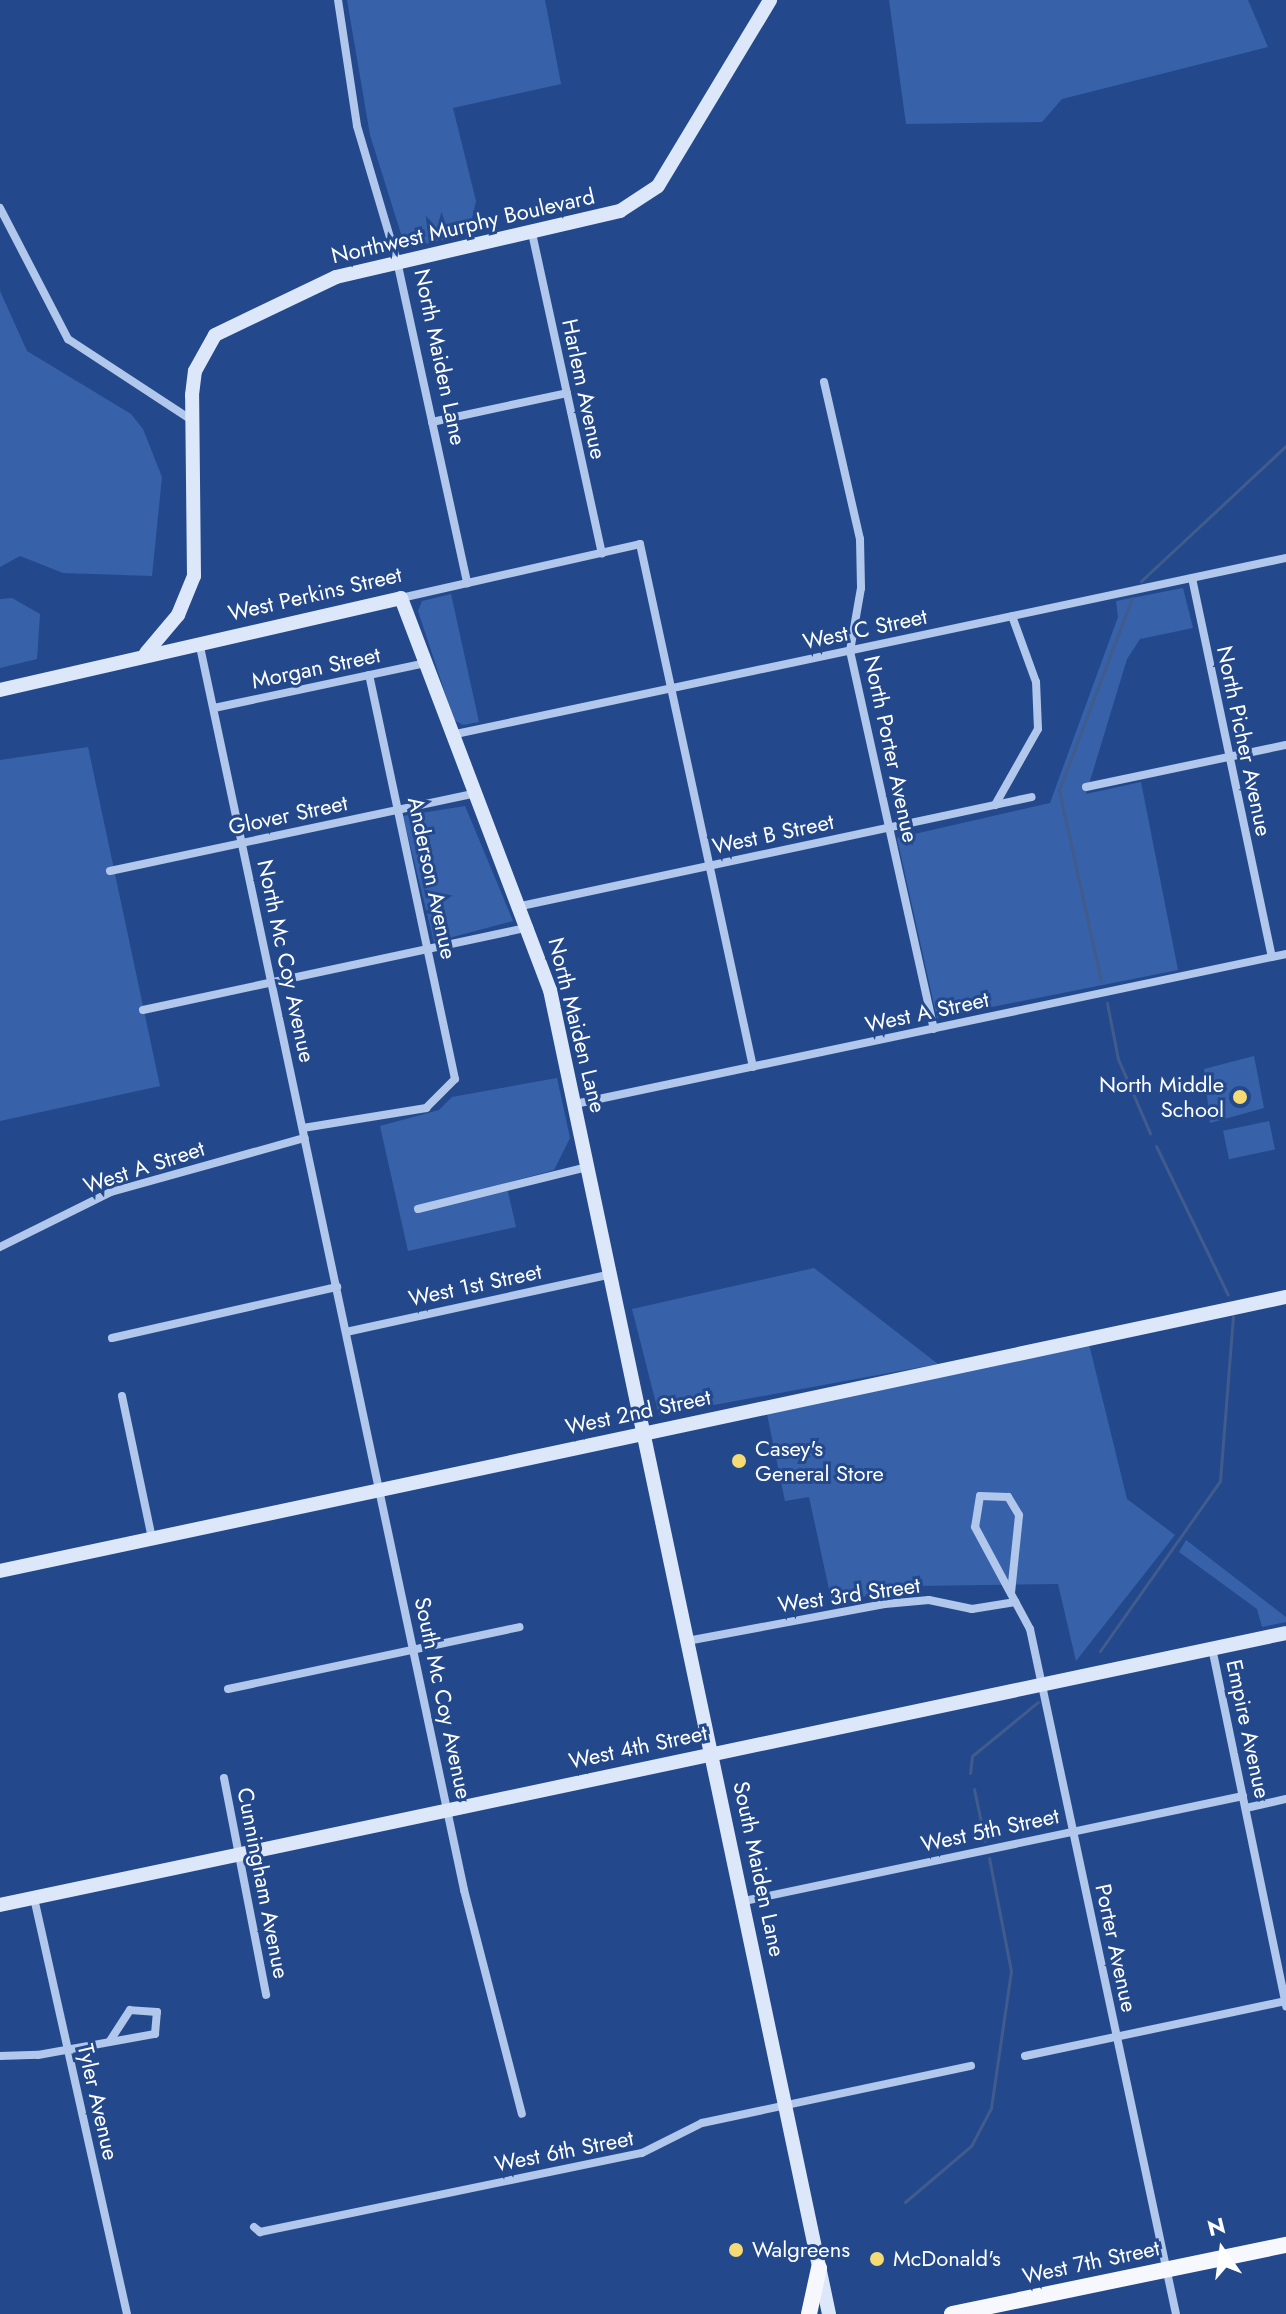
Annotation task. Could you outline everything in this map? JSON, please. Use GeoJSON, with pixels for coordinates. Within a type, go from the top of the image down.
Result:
{"type":"FeatureCollection","features":[{"type":"Feature","properties":{"kind":"main road","name":"West 7th Street"},"geometry":{"type":"LineString","coordinates":[[952,2314],[997,2309],[1166,2269],[1286,2245]]}},
{"type":"Feature","properties":{"kind":"main road"},"geometry":{"type":"LineString","coordinates":[[809,2314],[819,2268]]}},
{"type":"Feature","properties":{"kind":"street","name":"North Maiden Lane"},"geometry":{"type":"LineString","coordinates":[[338,0],[357,126],[397,261],[467,583]]}},
{"type":"Feature","properties":{"kind":"street","name":"Northwest Murphy Boulevard"},"geometry":{"type":"LineString","coordinates":[[145,654],[178,615],[194,576],[192,420],[195,371],[230,323],[336,277],[620,211],[658,186],[770,0]]}},
{"type":"Feature","properties":{"kind":"street"},"geometry":{"type":"LineString","coordinates":[[0,208],[68,339],[103,368],[192,420]]}},
{"type":"Feature","properties":{"kind":"street","name":"Harlem Avenue"},"geometry":{"type":"LineString","coordinates":[[532,233],[602,553]]}},
{"type":"Feature","properties":{"kind":"street","name":"North Porter Avenue"},"geometry":{"type":"LineString","coordinates":[[824,382],[860,539],[861,588],[850,651],[934,1029]]}},
{"type":"Feature","properties":{"kind":"street"},"geometry":{"type":"LineString","coordinates":[[432,422],[567,393]]}},
{"type":"Feature","properties":{"kind":"street","name":"West Perkins Street"},"geometry":{"type":"LineString","coordinates":[[0,690],[145,654],[640,544],[672,688]]}},
{"type":"Feature","properties":{"kind":"street","name":"West C Street"},"geometry":{"type":"LineString","coordinates":[[451,735],[1286,558]]}},
{"type":"Feature","properties":{"kind":"street","name":"North Picher Avenue"},"geometry":{"type":"LineString","coordinates":[[1192,578],[1272,957]]}},
{"type":"Feature","properties":{"kind":"street","name":"North Maiden Lane"},"geometry":{"type":"LineString","coordinates":[[401,598],[473,794],[530,927],[575,1104],[647,1433]]}},
{"type":"Feature","properties":{"kind":"street"},"geometry":{"type":"LineString","coordinates":[[995,805],[1038,729],[1036,682],[1012,616]]}},
{"type":"Feature","properties":{"kind":"street","name":"North Mc Coy Avenue"},"geometry":{"type":"LineString","coordinates":[[199,642],[337,1287]]}},
{"type":"Feature","properties":{"kind":"street","name":"Morgan Street"},"geometry":{"type":"LineString","coordinates":[[214,708],[425,663]]}},
{"type":"Feature","properties":{"kind":"street","name":"Anderson Avenue"},"geometry":{"type":"LineString","coordinates":[[303,1128],[426,1108],[452,1088],[456,1069],[369,675]]}},
{"type":"Feature","properties":{"kind":"street"},"geometry":{"type":"LineString","coordinates":[[672,688],[753,1067]]}},
{"type":"Feature","properties":{"kind":"street"},"geometry":{"type":"LineString","coordinates":[[1086,787],[1286,745]]}},
{"type":"Feature","properties":{"kind":"street","name":"Glover Street"},"geometry":{"type":"LineString","coordinates":[[110,871],[473,794]]}},
{"type":"Feature","properties":{"kind":"street","name":"West B Street"},"geometry":{"type":"LineString","coordinates":[[521,906],[1032,797]]}},
{"type":"Feature","properties":{"kind":"street"},"geometry":{"type":"LineString","coordinates":[[143,1010],[530,927]]}},
{"type":"Feature","properties":{"kind":"street","name":"West A Street"},"geometry":{"type":"LineString","coordinates":[[575,1104],[1286,954]]}},
{"type":"Feature","properties":{"kind":"street","name":"West A Street"},"geometry":{"type":"LineString","coordinates":[[0,1247],[111,1192],[305,1138]]}},
{"type":"Feature","properties":{"kind":"street"},"geometry":{"type":"LineString","coordinates":[[418,1209],[588,1167]]}},
{"type":"Feature","properties":{"kind":"street","name":"West 1st Street"},"geometry":{"type":"LineString","coordinates":[[346,1332],[612,1273]]}},
{"type":"Feature","properties":{"kind":"street"},"geometry":{"type":"LineString","coordinates":[[112,1338],[337,1287]]}},
{"type":"Feature","properties":{"kind":"street","name":"South Mc Coy Avenue"},"geometry":{"type":"LineString","coordinates":[[337,1287],[448,1810],[522,2114]]}},
{"type":"Feature","properties":{"kind":"street","name":"West 2nd Street"},"geometry":{"type":"LineString","coordinates":[[0,1571],[1286,1297]]}},
{"type":"Feature","properties":{"kind":"street"},"geometry":{"type":"LineString","coordinates":[[122,1396],[152,1538]]}},
{"type":"Feature","properties":{"kind":"street","name":"South Maiden Lane"},"geometry":{"type":"LineString","coordinates":[[647,1433],[687,1641],[829,2314]]}},
{"type":"Feature","properties":{"kind":"street","name":"Porter Avenue"},"geometry":{"type":"LineString","coordinates":[[1013,1597],[1019,1515],[1008,1497],[980,1496],[975,1527],[1013,1597],[1042,1684],[1176,2314]]}},
{"type":"Feature","properties":{"kind":"street","name":"West 3rd Street"},"geometry":{"type":"LineString","coordinates":[[687,1641],[885,1604],[929,1600],[972,1609],[1013,1597]]}},
{"type":"Feature","properties":{"kind":"street"},"geometry":{"type":"LineString","coordinates":[[228,1689],[519,1627]]}},
{"type":"Feature","properties":{"kind":"street","name":"West 4th Street"},"geometry":{"type":"LineString","coordinates":[[0,1905],[1286,1633]]}},
{"type":"Feature","properties":{"kind":"street","name":"Empire Avenue"},"geometry":{"type":"LineString","coordinates":[[1212,1648],[1286,2002]]}},
{"type":"Feature","properties":{"kind":"street","name":"Cunningham Avenue"},"geometry":{"type":"LineString","coordinates":[[224,1778],[266,1995]]}},
{"type":"Feature","properties":{"kind":"street","name":"West 5th Street"},"geometry":{"type":"LineString","coordinates":[[744,1901],[1243,1796]]}},
{"type":"Feature","properties":{"kind":"street"},"geometry":{"type":"LineString","coordinates":[[1246,1808],[1286,1799]]}},
{"type":"Feature","properties":{"kind":"street","name":"Tyler Avenue"},"geometry":{"type":"LineString","coordinates":[[34,1898],[127,2314]]}},
{"type":"Feature","properties":{"kind":"street"},"geometry":{"type":"LineString","coordinates":[[1025,2056],[1286,2002]]}},
{"type":"Feature","properties":{"kind":"street"},"geometry":{"type":"LineString","coordinates":[[0,2056],[67,2050],[155,2034],[157,2012],[130,2010],[109,2042]]}},
{"type":"Feature","properties":{"kind":"street","name":"West 6th Street"},"geometry":{"type":"LineString","coordinates":[[254,2227],[260,2232],[642,2153],[702,2123],[971,2066]]}},
{"type":"Feature","properties":{"kind":"shaded area"},"geometry":{"type":"Polygon","coordinates":[[[347,0],[545,0],[561,84],[453,108],[476,201],[468,235],[415,246],[402,237],[370,135],[347,0]]]}},
{"type":"Feature","properties":{"kind":"shaded area"},"geometry":{"type":"Polygon","coordinates":[[[889,0],[1248,0],[1268,47],[1062,99],[1042,122],[906,124],[889,0]]]}},
{"type":"Feature","properties":{"kind":"shaded area"},"geometry":{"type":"Polygon","coordinates":[[[0,291],[27,351],[131,414],[143,429],[162,477],[152,576],[63,573],[20,556],[0,567],[0,291]]]}},
{"type":"Feature","properties":{"kind":"shaded area"},"geometry":{"type":"Polygon","coordinates":[[[1183,588],[1193,628],[1140,639],[1127,659],[1086,794],[1141,782],[1178,970],[937,1018],[897,838],[1050,803],[1118,617],[1116,601],[1183,588]]]}},
{"type":"Feature","properties":{"kind":"shaded area"},"geometry":{"type":"Polygon","coordinates":[[[451,594],[479,722],[463,725],[454,720],[418,611],[422,601],[451,594]]]}},
{"type":"Feature","properties":{"kind":"shaded area"},"geometry":{"type":"Polygon","coordinates":[[[12,598],[40,614],[37,659],[0,668],[0,599],[12,598]]]}},
{"type":"Feature","properties":{"kind":"shaded area"},"geometry":{"type":"Polygon","coordinates":[[[88,747],[160,1086],[0,1121],[0,760],[88,747]]]}},
{"type":"Feature","properties":{"kind":"shaded area"},"geometry":{"type":"Polygon","coordinates":[[[465,806],[513,921],[434,942],[403,816],[465,806]]]}},
{"type":"Feature","properties":{"kind":"shaded area"},"geometry":{"type":"Polygon","coordinates":[[[1254,1056],[1264,1108],[1210,1123],[1204,1069],[1254,1056]]]}},
{"type":"Feature","properties":{"kind":"shaded area"},"geometry":{"type":"Polygon","coordinates":[[[557,1078],[570,1138],[554,1170],[506,1183],[516,1227],[408,1251],[380,1126],[439,1110],[452,1097],[557,1078]]]}},
{"type":"Feature","properties":{"kind":"shaded area"},"geometry":{"type":"Polygon","coordinates":[[[1269,1121],[1275,1149],[1229,1159],[1223,1131],[1269,1121]]]}},
{"type":"Feature","properties":{"kind":"shaded area"},"geometry":{"type":"Polygon","coordinates":[[[814,1268],[938,1364],[659,1415],[632,1309],[814,1268]]]}},
{"type":"Feature","properties":{"kind":"shaded area"},"geometry":{"type":"Polygon","coordinates":[[[1089,1344],[1127,1499],[1175,1535],[1076,1661],[1058,1584],[916,1586],[832,1603],[809,1497],[785,1501],[767,1414],[1089,1344]]]}},
{"type":"Feature","properties":{"kind":"shaded area"},"geometry":{"type":"Polygon","coordinates":[[[1186,1540],[1286,1617],[1286,1622],[1262,1627],[1257,1609],[1179,1552],[1186,1540]]]}},
{"type":"Feature","properties":{"kind":"waterway"},"geometry":{"type":"LineString","coordinates":[[1141,581],[1286,446]]}},
{"type":"Feature","properties":{"kind":"waterway"},"geometry":{"type":"LineString","coordinates":[[1101,981],[1059,790],[1132,598]]}},
{"type":"Feature","properties":{"kind":"waterway"},"geometry":{"type":"LineString","coordinates":[[1107,1003],[1118,1059],[1150,1133]]}},
{"type":"Feature","properties":{"kind":"waterway"},"geometry":{"type":"LineString","coordinates":[[1156,1146],[1228,1295]]}},
{"type":"Feature","properties":{"kind":"waterway"},"geometry":{"type":"LineString","coordinates":[[1100,1651],[1220,1481],[1233,1317]]}},
{"type":"Feature","properties":{"kind":"waterway"},"geometry":{"type":"LineString","coordinates":[[970,1773],[972,1756],[1038,1702]]}},
{"type":"Feature","properties":{"kind":"waterway"},"geometry":{"type":"LineString","coordinates":[[974,1789],[985,1841]]}},
{"type":"Feature","properties":{"kind":"waterway"},"geometry":{"type":"LineString","coordinates":[[905,2202],[971,2146],[991,2108],[1011,1971],[989,1858]]}},
{"type":"Feature","properties":{"kind":"place","name":"North Middle School"},"geometry":{"type":"Point","coordinates":[1240,1097]}},
{"type":"Feature","properties":{"kind":"place","name":"Casey's General Store"},"geometry":{"type":"Point","coordinates":[739,1461]}},
{"type":"Feature","properties":{"kind":"place","name":"Walgreens"},"geometry":{"type":"Point","coordinates":[736,2250]}},
{"type":"Feature","properties":{"kind":"place","name":"McDonald's"},"geometry":{"type":"Point","coordinates":[877,2259]}}]}
